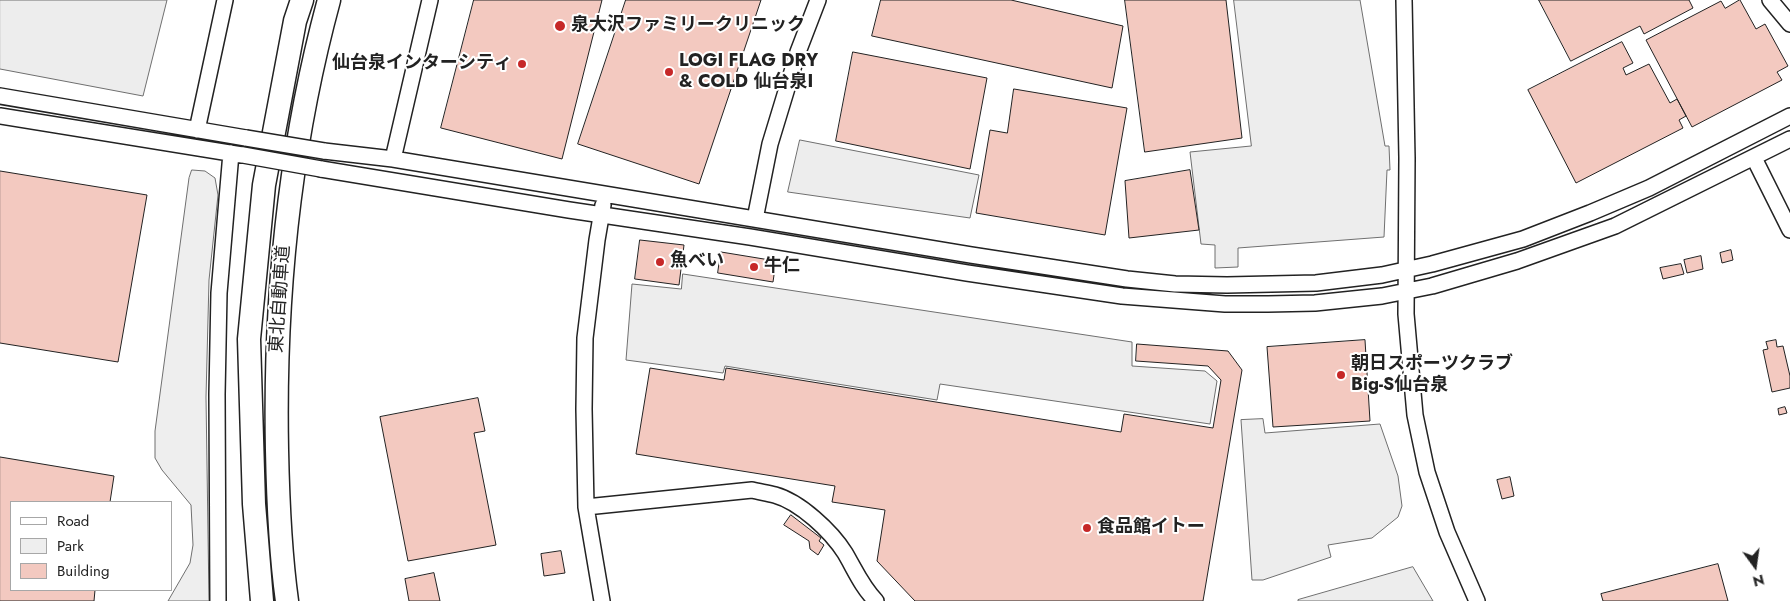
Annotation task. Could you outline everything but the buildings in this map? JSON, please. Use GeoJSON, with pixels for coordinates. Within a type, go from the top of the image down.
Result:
{"type":"FeatureCollection","features":[{"type":"Feature","properties":{"kind":"highway","name":"東北自動車道"},"geometry":{"type":"LineString","coordinates":[[262,601],[254,494],[249,340],[264,185],[296,21],[302,0]]}},
{"type":"Feature","properties":{"kind":"highway","name":"東北自動車道"},"geometry":{"type":"LineString","coordinates":[[287,601],[278,503],[276,421],[277,341],[282,267],[290,190],[306,103],[329,0]]}},
{"type":"Feature","properties":{"kind":"street"},"geometry":{"type":"LineString","coordinates":[[197,130],[225,0]]}},
{"type":"Feature","properties":{"kind":"street"},"geometry":{"type":"LineString","coordinates":[[393,159],[430,0]]}},
{"type":"Feature","properties":{"kind":"street"},"geometry":{"type":"LineString","coordinates":[[755,219],[770,144],[798,52],[818,0]]}},
{"type":"Feature","properties":{"kind":"street"},"geometry":{"type":"LineString","coordinates":[[1404,0],[1407,158],[1406,292],[1409,360],[1415,415],[1427,472],[1447,532],[1477,601]]}},
{"type":"Feature","properties":{"kind":"street"},"geometry":{"type":"LineString","coordinates":[[1770,0],[1790,24]]}},
{"type":"Feature","properties":{"kind":"street"},"geometry":{"type":"LineString","coordinates":[[0,96],[324,151],[393,159],[605,193],[971,255],[1127,279],[1175,284],[1227,286],[1316,283],[1382,274],[1432,264],[1523,239],[1590,214],[1649,188],[1790,116]]}},
{"type":"Feature","properties":{"kind":"street"},"geometry":{"type":"LineString","coordinates":[[0,116],[967,273],[1122,296],[1225,304],[1315,303],[1382,296],[1432,286],[1517,261],[1616,226],[1754,158],[1790,138]]}},
{"type":"Feature","properties":{"kind":"street"},"geometry":{"type":"LineString","coordinates":[[218,601],[217,394],[219,293],[237,154]]}},
{"type":"Feature","properties":{"kind":"street"},"geometry":{"type":"LineString","coordinates":[[1754,158],[1790,230]]}},
{"type":"Feature","properties":{"kind":"street"},"geometry":{"type":"LineString","coordinates":[[602,601],[586,507],[584,458],[585,338],[605,193]]}},
{"type":"Feature","properties":{"kind":"street"},"geometry":{"type":"LineString","coordinates":[[586,507],[752,490],[776,495],[799,508],[823,527],[844,552],[867,592],[876,601]]}},
{"type":"Feature","properties":{"kind":"green space"},"geometry":{"type":"Polygon","coordinates":[[[192,170],[205,171],[215,178],[218,195],[209,280],[206,397],[209,601],[168,601],[190,563],[193,545],[191,505],[162,470],[155,458],[155,431],[189,178],[192,170]]]}},
{"type":"Feature","properties":{"kind":"shaded area"},"geometry":{"type":"Polygon","coordinates":[[[0,0],[167,0],[143,96],[0,69],[0,0]]]}},
{"type":"Feature","properties":{"kind":"shaded area"},"geometry":{"type":"Polygon","coordinates":[[[1234,0],[1360,0],[1385,146],[1389,146],[1390,170],[1387,170],[1384,237],[1238,248],[1238,267],[1215,268],[1215,245],[1201,244],[1190,152],[1251,146],[1234,0]]]}},
{"type":"Feature","properties":{"kind":"shaded area"},"geometry":{"type":"Polygon","coordinates":[[[800,140],[979,175],[970,218],[788,192],[800,140]]]}},
{"type":"Feature","properties":{"kind":"shaded area"},"geometry":{"type":"Polygon","coordinates":[[[683,274],[1132,342],[1132,366],[1205,371],[1217,381],[1210,424],[940,384],[937,400],[725,366],[723,373],[626,360],[632,284],[681,289],[683,274]]]}},
{"type":"Feature","properties":{"kind":"shaded area"},"geometry":{"type":"Polygon","coordinates":[[[1263,419],[1265,433],[1380,424],[1398,476],[1402,506],[1398,517],[1372,538],[1328,545],[1331,557],[1263,580],[1252,580],[1241,420],[1263,419]]]}},
{"type":"Feature","properties":{"kind":"shaded area"},"geometry":{"type":"Polygon","coordinates":[[[1413,567],[1433,601],[1298,601],[1298,600],[1413,567]]]}},
{"type":"Feature","properties":{"kind":"place","name":"泉大沢ファミリークリニック"},"geometry":{"type":"Point","coordinates":[560,26]}},
{"type":"Feature","properties":{"kind":"place","name":"仙台泉インターシティ"},"geometry":{"type":"Point","coordinates":[522,64]}},
{"type":"Feature","properties":{"kind":"place","name":"LOGI FLAG DRY & COLD 仙台泉I"},"geometry":{"type":"Point","coordinates":[669,72]}},
{"type":"Feature","properties":{"kind":"place","name":"魚べい"},"geometry":{"type":"Point","coordinates":[660,262]}},
{"type":"Feature","properties":{"kind":"place","name":"牛仁"},"geometry":{"type":"Point","coordinates":[754,267]}},
{"type":"Feature","properties":{"kind":"place","name":"朝日スポーツクラブ Big-S仙台泉"},"geometry":{"type":"Point","coordinates":[1341,375]}},
{"type":"Feature","properties":{"kind":"place","name":"食品館イトー"},"geometry":{"type":"Point","coordinates":[1087,528]}}]}
